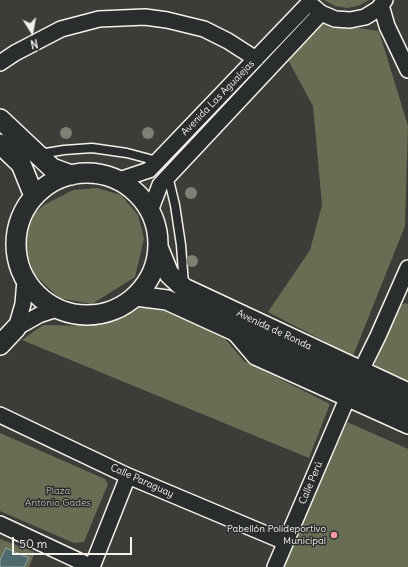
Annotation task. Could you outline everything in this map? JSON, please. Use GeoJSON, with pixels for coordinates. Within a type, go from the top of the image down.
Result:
{"type":"FeatureCollection","features":[{"type":"Feature","properties":{"kind":"street"},"geometry":{"type":"LineString","coordinates":[[309,1],[321,13],[335,19],[350,20],[365,17],[378,9],[383,3]]}},
{"type":"Feature","properties":{"kind":"street","name":"Avenida Las Agualejas"},"geometry":{"type":"LineString","coordinates":[[118,180],[149,170],[256,59],[309,1]]}},
{"type":"Feature","properties":{"kind":"street"},"geometry":{"type":"LineString","coordinates":[[383,3],[387,26],[407,62]]}},
{"type":"Feature","properties":{"kind":"street","name":"Avenida Las Agualejas"},"geometry":{"type":"LineString","coordinates":[[150,211],[160,185],[321,13]]}},
{"type":"Feature","properties":{"kind":"street"},"geometry":{"type":"LineString","coordinates":[[0,63],[15,53],[61,29],[99,19],[145,18],[167,20],[204,29],[228,41],[256,59]]}},
{"type":"Feature","properties":{"kind":"street"},"geometry":{"type":"LineString","coordinates":[[0,119],[52,168],[71,175]]}},
{"type":"Feature","properties":{"kind":"street"},"geometry":{"type":"LineString","coordinates":[[0,144],[21,164],[34,196]]}},
{"type":"Feature","properties":{"kind":"street"},"geometry":{"type":"LineString","coordinates":[[95,174],[118,180],[137,193],[150,211],[157,229],[158,247],[155,265],[147,282],[136,296],[122,306],[107,312],[90,315],[73,314],[57,309],[39,297],[25,280],[17,259],[16,237],[22,215],[34,196],[51,183],[71,175],[95,174]]}},
{"type":"Feature","properties":{"kind":"street","name":"Avenida de Ronda"},"geometry":{"type":"LineString","coordinates":[[158,247],[169,274],[184,288],[354,385],[408,426]]}},
{"type":"Feature","properties":{"kind":"street","name":"Calle Perú"},"geometry":{"type":"LineString","coordinates":[[275,567],[354,385],[403,293],[408,268]]}},
{"type":"Feature","properties":{"kind":"street"},"geometry":{"type":"LineString","coordinates":[[16,328],[23,304],[25,280]]}},
{"type":"Feature","properties":{"kind":"street","name":"Avenida de Ronda"},"geometry":{"type":"LineString","coordinates":[[136,296],[167,300],[408,410]]}},
{"type":"Feature","properties":{"kind":"street"},"geometry":{"type":"LineString","coordinates":[[0,345],[16,328],[39,315],[57,309]]}},
{"type":"Feature","properties":{"kind":"street","name":"Avenida de Ronda"},"geometry":{"type":"LineString","coordinates":[[354,385],[408,393]]}},
{"type":"Feature","properties":{"kind":"street","name":"Calle Paraguay"},"geometry":{"type":"LineString","coordinates":[[0,415],[128,476],[285,542]]}},
{"type":"Feature","properties":{"kind":"street"},"geometry":{"type":"LineString","coordinates":[[0,524],[92,567],[128,476]]}},
{"type":"Feature","properties":{"kind":"lane"},"geometry":{"type":"LineString","coordinates":[[38,154],[92,148],[127,153],[157,161]]}},
{"type":"Feature","properties":{"kind":"lane"},"geometry":{"type":"LineString","coordinates":[[168,176],[175,205],[179,232],[184,288]]}},
{"type":"Feature","properties":{"kind":"green space"},"geometry":{"type":"Polygon","coordinates":[[[324,0],[369,0],[358,6],[347,8],[335,6],[324,0]]]}},
{"type":"Feature","properties":{"kind":"green space"},"geometry":{"type":"Polygon","coordinates":[[[323,23],[379,31],[408,126],[405,226],[353,356],[268,312],[310,250],[322,205],[313,106],[287,58],[323,23]]]}},
{"type":"Feature","properties":{"kind":"green space"},"geometry":{"type":"Polygon","coordinates":[[[97,188],[121,195],[138,215],[144,239],[135,277],[92,304],[59,298],[35,275],[24,247],[26,221],[44,205],[73,190],[97,188]]]}},
{"type":"Feature","properties":{"kind":"green space"},"geometry":{"type":"Polygon","coordinates":[[[406,303],[408,304],[408,381],[376,367],[375,363],[400,305],[406,303]]]}},
{"type":"Feature","properties":{"kind":"green space"},"geometry":{"type":"Polygon","coordinates":[[[140,307],[169,312],[220,333],[244,361],[330,404],[309,458],[22,340],[43,325],[91,326],[140,307]]]}},
{"type":"Feature","properties":{"kind":"green space"},"geometry":{"type":"Polygon","coordinates":[[[347,422],[408,449],[408,567],[283,567],[347,422]]]}},
{"type":"Feature","properties":{"kind":"green space","name":"Plaza Antonio Gades"},"geometry":{"type":"Polygon","coordinates":[[[0,433],[105,479],[108,484],[84,542],[74,543],[0,511],[0,433]]]}},
{"type":"Feature","properties":{"kind":"green space"},"geometry":{"type":"Polygon","coordinates":[[[0,539],[35,552],[29,567],[0,567],[0,539]]]}},
{"type":"Feature","properties":{"kind":"water"},"geometry":{"type":"Polygon","coordinates":[[[6,548],[29,558],[24,567],[0,567],[0,560],[6,548]]]}},
{"type":"Feature","properties":{"kind":"place","name":"Pabellón Polideportivo Municipal"},"geometry":{"type":"Point","coordinates":[334,535]}}]}
